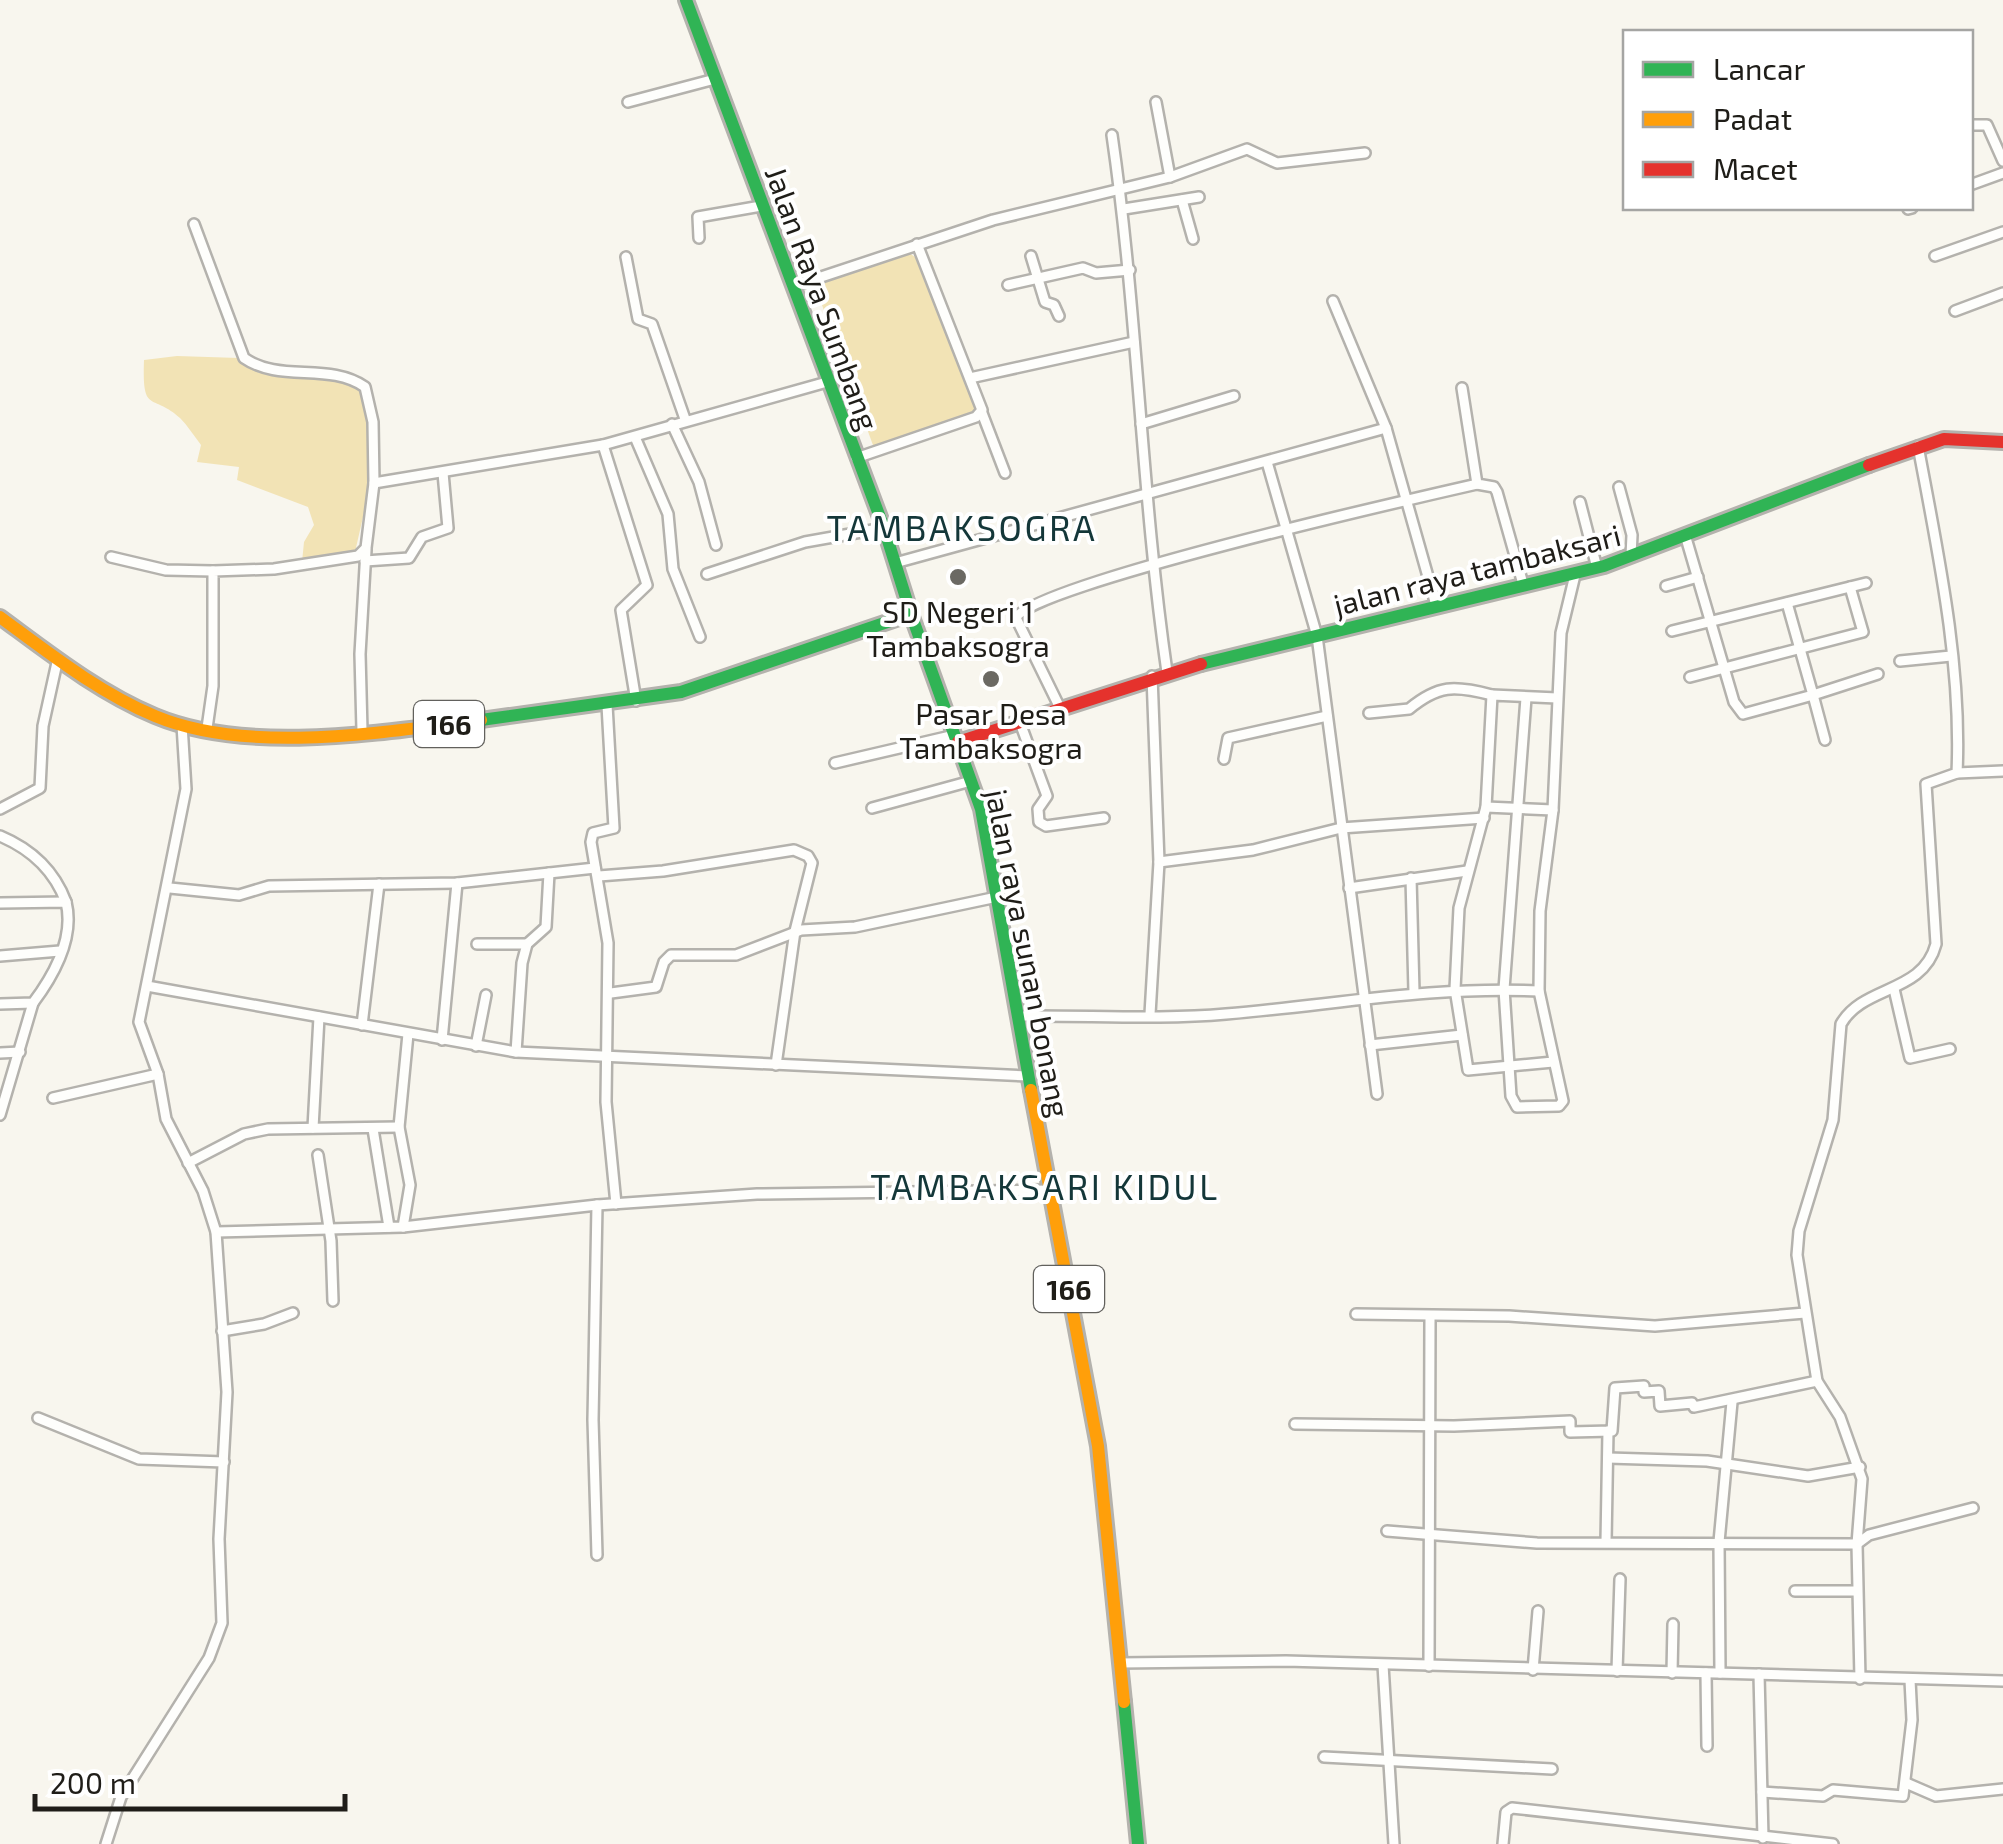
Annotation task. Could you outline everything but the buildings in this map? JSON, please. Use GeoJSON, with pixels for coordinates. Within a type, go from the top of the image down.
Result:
{"type":"FeatureCollection","features":[{"type":"Feature","properties":{"kind":"main road","name":"Jalan Raya Sumbang"},"geometry":{"type":"LineString","coordinates":[[686,0],[884,528],[911,614]]}},
{"type":"Feature","properties":{"kind":"main road","name":"jalan raya tambaksari"},"geometry":{"type":"LineString","coordinates":[[956,738],[1167,672],[1523,584],[1575,575],[1686,538],[1918,446],[1944,439],[2003,442]]}},
{"type":"Feature","properties":{"kind":"main road","name":"166"},"geometry":{"type":"LineString","coordinates":[[2,618],[153,716],[182,725],[254,733],[362,731],[636,701],[761,668],[911,614]]}},
{"type":"Feature","properties":{"kind":"main road","name":"jalan raya sunan bonang"},"geometry":{"type":"LineString","coordinates":[[911,614],[981,809],[1098,1446],[1138,1844]]}},
{"type":"Feature","properties":{"kind":"street"},"geometry":{"type":"LineString","coordinates":[[628,102],[715,79]]}},
{"type":"Feature","properties":{"kind":"street"},"geometry":{"type":"LineString","coordinates":[[1156,102],[1170,177]]}},
{"type":"Feature","properties":{"kind":"street"},"geometry":{"type":"LineString","coordinates":[[1973,126],[1987,125],[2003,161]]}},
{"type":"Feature","properties":{"kind":"street"},"geometry":{"type":"LineString","coordinates":[[1112,135],[1124,209],[1152,566],[1167,672]]}},
{"type":"Feature","properties":{"kind":"street"},"geometry":{"type":"LineString","coordinates":[[794,286],[917,244],[1170,177],[1246,148],[1277,162],[1364,153]]}},
{"type":"Feature","properties":{"kind":"street"},"geometry":{"type":"LineString","coordinates":[[1973,184],[2003,173]]}},
{"type":"Feature","properties":{"kind":"street"},"geometry":{"type":"LineString","coordinates":[[1124,209],[1200,197]]}},
{"type":"Feature","properties":{"kind":"street"},"geometry":{"type":"LineString","coordinates":[[1182,200],[1193,239]]}},
{"type":"Feature","properties":{"kind":"street"},"geometry":{"type":"LineString","coordinates":[[699,238],[698,217],[762,206]]}},
{"type":"Feature","properties":{"kind":"street"},"geometry":{"type":"LineString","coordinates":[[194,224],[244,358],[267,369],[342,376],[365,387],[374,422],[374,482],[360,654],[362,731]]}},
{"type":"Feature","properties":{"kind":"street"},"geometry":{"type":"LineString","coordinates":[[1935,256],[2003,232]]}},
{"type":"Feature","properties":{"kind":"street"},"geometry":{"type":"LineString","coordinates":[[917,244],[1006,472]]}},
{"type":"Feature","properties":{"kind":"street"},"geometry":{"type":"LineString","coordinates":[[626,256],[638,319],[652,324],[684,420]]}},
{"type":"Feature","properties":{"kind":"street"},"geometry":{"type":"LineString","coordinates":[[1031,256],[1045,302],[1054,305],[1059,316]]}},
{"type":"Feature","properties":{"kind":"street"},"geometry":{"type":"LineString","coordinates":[[1008,285],[1083,268],[1096,273],[1130,270]]}},
{"type":"Feature","properties":{"kind":"street"},"geometry":{"type":"LineString","coordinates":[[1955,310],[2003,293]]}},
{"type":"Feature","properties":{"kind":"street"},"geometry":{"type":"LineString","coordinates":[[1333,301],[1386,428],[1436,606]]}},
{"type":"Feature","properties":{"kind":"street"},"geometry":{"type":"LineString","coordinates":[[970,378],[1134,342]]}},
{"type":"Feature","properties":{"kind":"street"},"geometry":{"type":"LineString","coordinates":[[374,482],[603,445],[828,382]]}},
{"type":"Feature","properties":{"kind":"street"},"geometry":{"type":"LineString","coordinates":[[1462,388],[1477,484]]}},
{"type":"Feature","properties":{"kind":"street"},"geometry":{"type":"LineString","coordinates":[[1141,424],[1234,396]]}},
{"type":"Feature","properties":{"kind":"street"},"geometry":{"type":"LineString","coordinates":[[856,458],[982,412]]}},
{"type":"Feature","properties":{"kind":"street"},"geometry":{"type":"LineString","coordinates":[[672,424],[699,482],[716,545]]}},
{"type":"Feature","properties":{"kind":"street"},"geometry":{"type":"LineString","coordinates":[[895,563],[1386,428]]}},
{"type":"Feature","properties":{"kind":"street"},"geometry":{"type":"LineString","coordinates":[[635,436],[668,514],[678,586],[700,636]]}},
{"type":"Feature","properties":{"kind":"street"},"geometry":{"type":"LineString","coordinates":[[603,445],[647,586],[620,610],[636,701]]}},
{"type":"Feature","properties":{"kind":"street"},"geometry":{"type":"LineString","coordinates":[[1918,446],[1951,656],[1958,727],[1957,774]]}},
{"type":"Feature","properties":{"kind":"street"},"geometry":{"type":"LineString","coordinates":[[1268,462],[1317,636],[1377,1094]]}},
{"type":"Feature","properties":{"kind":"street"},"geometry":{"type":"LineString","coordinates":[[365,561],[409,558],[422,537],[448,528],[444,473]]}},
{"type":"Feature","properties":{"kind":"street"},"geometry":{"type":"LineString","coordinates":[[1058,706],[1016,618],[1018,612],[1068,590],[1288,530],[1477,484],[1494,487],[1523,584]]}},
{"type":"Feature","properties":{"kind":"street"},"geometry":{"type":"LineString","coordinates":[[1618,487],[1632,535],[1631,556]]}},
{"type":"Feature","properties":{"kind":"street"},"geometry":{"type":"LineString","coordinates":[[1580,502],[1597,568]]}},
{"type":"Feature","properties":{"kind":"street"},"geometry":{"type":"LineString","coordinates":[[707,574],[805,542],[884,528]]}},
{"type":"Feature","properties":{"kind":"street"},"geometry":{"type":"LineString","coordinates":[[1686,538],[1734,702],[1743,714],[1878,674]]}},
{"type":"Feature","properties":{"kind":"street"},"geometry":{"type":"LineString","coordinates":[[111,557],[166,570],[213,571],[348,560],[366,548]]}},
{"type":"Feature","properties":{"kind":"street"},"geometry":{"type":"LineString","coordinates":[[206,728],[213,686],[213,571]]}},
{"type":"Feature","properties":{"kind":"street"},"geometry":{"type":"LineString","coordinates":[[1526,698],[1504,989],[1514,1104],[1530,1109],[1563,1101],[1539,991],[1540,910],[1552,810],[1561,633],[1575,575]]}},
{"type":"Feature","properties":{"kind":"street"},"geometry":{"type":"LineString","coordinates":[[1666,586],[1698,577]]}},
{"type":"Feature","properties":{"kind":"street"},"geometry":{"type":"LineString","coordinates":[[1672,631],[1866,584]]}},
{"type":"Feature","properties":{"kind":"street"},"geometry":{"type":"LineString","coordinates":[[1690,677],[1864,632],[1850,587]]}},
{"type":"Feature","properties":{"kind":"street"},"geometry":{"type":"LineString","coordinates":[[1787,604],[1825,740]]}},
{"type":"Feature","properties":{"kind":"street"},"geometry":{"type":"LineString","coordinates":[[0,810],[40,788],[43,726],[55,654]]}},
{"type":"Feature","properties":{"kind":"street"},"geometry":{"type":"LineString","coordinates":[[1900,661],[1951,656]]}},
{"type":"Feature","properties":{"kind":"street"},"geometry":{"type":"LineString","coordinates":[[1150,1014],[1158,862],[1152,676]]}},
{"type":"Feature","properties":{"kind":"street"},"geometry":{"type":"LineString","coordinates":[[1369,714],[1409,709],[1422,695],[1444,689],[1461,688],[1492,696],[1557,698]]}},
{"type":"Feature","properties":{"kind":"street"},"geometry":{"type":"LineString","coordinates":[[1492,696],[1486,807],[1459,908],[1456,989],[1462,1035],[1468,1070],[1553,1062]]}},
{"type":"Feature","properties":{"kind":"street"},"geometry":{"type":"LineString","coordinates":[[607,706],[614,828],[591,835],[611,992],[608,1146],[616,1204]]}},
{"type":"Feature","properties":{"kind":"street"},"geometry":{"type":"LineString","coordinates":[[1224,759],[1228,738],[1327,716]]}},
{"type":"Feature","properties":{"kind":"street"},"geometry":{"type":"LineString","coordinates":[[1019,720],[1047,796],[1038,809],[1039,822],[1046,826],[1104,818]]}},
{"type":"Feature","properties":{"kind":"street"},"geometry":{"type":"LineString","coordinates":[[106,1844],[121,1797],[217,1642],[222,1623],[219,1539],[227,1392],[216,1232],[166,1119],[158,1074],[139,1022],[170,888],[186,789],[182,725]]}},
{"type":"Feature","properties":{"kind":"street"},"geometry":{"type":"LineString","coordinates":[[835,762],[956,738]]}},
{"type":"Feature","properties":{"kind":"street"},"geometry":{"type":"LineString","coordinates":[[1860,1679],[1860,1467],[1840,1417],[1818,1382],[1804,1313],[1798,1244],[1833,1120],[1841,1024],[1848,1012],[1916,976],[1932,959],[1936,895],[1926,784],[1957,774],[2003,771]]}},
{"type":"Feature","properties":{"kind":"street"},"geometry":{"type":"LineString","coordinates":[[872,808],[970,782]]}},
{"type":"Feature","properties":{"kind":"street"},"geometry":{"type":"LineString","coordinates":[[1486,807],[1552,810]]}},
{"type":"Feature","properties":{"kind":"street"},"geometry":{"type":"LineString","coordinates":[[1158,862],[1253,850],[1341,828],[1433,818],[1484,818]]}},
{"type":"Feature","properties":{"kind":"street"},"geometry":{"type":"LineString","coordinates":[[0,836],[32,852],[46,867],[66,902],[67,935],[33,1003],[0,1115]]}},
{"type":"Feature","properties":{"kind":"street"},"geometry":{"type":"LineString","coordinates":[[170,888],[239,896],[269,886],[457,883],[799,850],[812,863],[795,932],[776,1065]]}},
{"type":"Feature","properties":{"kind":"street"},"geometry":{"type":"LineString","coordinates":[[1349,888],[1467,871]]}},
{"type":"Feature","properties":{"kind":"street"},"geometry":{"type":"LineString","coordinates":[[516,1052],[528,944],[546,927],[549,873]]}},
{"type":"Feature","properties":{"kind":"street"},"geometry":{"type":"LineString","coordinates":[[1411,878],[1414,992]]}},
{"type":"Feature","properties":{"kind":"street"},"geometry":{"type":"LineString","coordinates":[[442,1040],[457,883]]}},
{"type":"Feature","properties":{"kind":"street"},"geometry":{"type":"LineString","coordinates":[[362,1025],[379,884]]}},
{"type":"Feature","properties":{"kind":"street"},"geometry":{"type":"LineString","coordinates":[[611,992],[656,987],[664,962],[671,955],[736,955],[795,932],[855,926],[997,898]]}},
{"type":"Feature","properties":{"kind":"street"},"geometry":{"type":"LineString","coordinates":[[0,903],[66,902]]}},
{"type":"Feature","properties":{"kind":"street"},"geometry":{"type":"LineString","coordinates":[[477,944],[528,944]]}},
{"type":"Feature","properties":{"kind":"street"},"geometry":{"type":"LineString","coordinates":[[0,956],[60,951]]}},
{"type":"Feature","properties":{"kind":"street"},"geometry":{"type":"LineString","coordinates":[[147,986],[516,1052],[1028,1076]]}},
{"type":"Feature","properties":{"kind":"street"},"geometry":{"type":"LineString","coordinates":[[1894,988],[1910,1058],[1950,1049]]}},
{"type":"Feature","properties":{"kind":"street"},"geometry":{"type":"LineString","coordinates":[[1019,1016],[1225,1014],[1414,992],[1539,991]]}},
{"type":"Feature","properties":{"kind":"street"},"geometry":{"type":"LineString","coordinates":[[476,1046],[486,995]]}},
{"type":"Feature","properties":{"kind":"street"},"geometry":{"type":"LineString","coordinates":[[0,1004],[33,1003]]}},
{"type":"Feature","properties":{"kind":"street"},"geometry":{"type":"LineString","coordinates":[[314,1128],[320,1017]]}},
{"type":"Feature","properties":{"kind":"street"},"geometry":{"type":"LineString","coordinates":[[403,1227],[410,1184],[399,1128],[408,1034]]}},
{"type":"Feature","properties":{"kind":"street"},"geometry":{"type":"LineString","coordinates":[[1370,1044],[1462,1035]]}},
{"type":"Feature","properties":{"kind":"street"},"geometry":{"type":"LineString","coordinates":[[0,1053],[20,1052]]}},
{"type":"Feature","properties":{"kind":"street"},"geometry":{"type":"LineString","coordinates":[[53,1098],[158,1074]]}},
{"type":"Feature","properties":{"kind":"street"},"geometry":{"type":"LineString","coordinates":[[188,1162],[253,1131],[399,1128]]}},
{"type":"Feature","properties":{"kind":"street"},"geometry":{"type":"LineString","coordinates":[[373,1129],[389,1227]]}},
{"type":"Feature","properties":{"kind":"street"},"geometry":{"type":"LineString","coordinates":[[318,1155],[329,1228],[333,1300]]}},
{"type":"Feature","properties":{"kind":"street"},"geometry":{"type":"LineString","coordinates":[[216,1232],[403,1227],[598,1205],[772,1194],[1050,1190]]}},
{"type":"Feature","properties":{"kind":"street"},"geometry":{"type":"LineString","coordinates":[[597,1555],[593,1420],[598,1205]]}},
{"type":"Feature","properties":{"kind":"street"},"geometry":{"type":"LineString","coordinates":[[222,1331],[264,1324],[293,1313]]}},
{"type":"Feature","properties":{"kind":"street"},"geometry":{"type":"LineString","coordinates":[[1356,1314],[1430,1318],[1509,1316],[1655,1326],[1804,1313]]}},
{"type":"Feature","properties":{"kind":"street"},"geometry":{"type":"LineString","coordinates":[[1429,1666],[1430,1318]]}},
{"type":"Feature","properties":{"kind":"street"},"geometry":{"type":"LineString","coordinates":[[1294,1424],[1428,1426],[1570,1421],[1570,1432],[1608,1431],[1615,1426],[1616,1388],[1644,1386],[1644,1392],[1658,1392],[1660,1406],[1732,1402],[1818,1382]]}},
{"type":"Feature","properties":{"kind":"street"},"geometry":{"type":"LineString","coordinates":[[1720,1673],[1719,1542],[1732,1402]]}},
{"type":"Feature","properties":{"kind":"street"},"geometry":{"type":"LineString","coordinates":[[38,1418],[139,1458],[224,1462]]}},
{"type":"Feature","properties":{"kind":"street"},"geometry":{"type":"LineString","coordinates":[[1606,1542],[1608,1431]]}},
{"type":"Feature","properties":{"kind":"street"},"geometry":{"type":"LineString","coordinates":[[1608,1458],[1728,1463],[1780,1469],[1799,1476],[1860,1467]]}},
{"type":"Feature","properties":{"kind":"street"},"geometry":{"type":"LineString","coordinates":[[1387,1531],[1606,1542],[1857,1544],[1868,1535],[1973,1508]]}},
{"type":"Feature","properties":{"kind":"street"},"geometry":{"type":"LineString","coordinates":[[1618,1671],[1620,1579]]}},
{"type":"Feature","properties":{"kind":"street"},"geometry":{"type":"LineString","coordinates":[[1795,1591],[1857,1591]]}},
{"type":"Feature","properties":{"kind":"street"},"geometry":{"type":"LineString","coordinates":[[1534,1670],[1538,1611]]}},
{"type":"Feature","properties":{"kind":"street"},"geometry":{"type":"LineString","coordinates":[[1672,1673],[1673,1624]]}},
{"type":"Feature","properties":{"kind":"street"},"geometry":{"type":"LineString","coordinates":[[1119,1663],[1429,1666],[2003,1682]]}},
{"type":"Feature","properties":{"kind":"street"},"geometry":{"type":"LineString","coordinates":[[1382,1665],[1394,1844]]}},
{"type":"Feature","properties":{"kind":"street"},"geometry":{"type":"LineString","coordinates":[[1706,1673],[1707,1746]]}},
{"type":"Feature","properties":{"kind":"street"},"geometry":{"type":"LineString","coordinates":[[1758,1674],[1763,1838]]}},
{"type":"Feature","properties":{"kind":"street"},"geometry":{"type":"LineString","coordinates":[[1762,1792],[1823,1796],[1833,1790],[1900,1796],[1906,1783],[1912,1720],[1910,1680]]}},
{"type":"Feature","properties":{"kind":"street"},"geometry":{"type":"LineString","coordinates":[[1324,1757],[1552,1769]]}},
{"type":"Feature","properties":{"kind":"street"},"geometry":{"type":"LineString","coordinates":[[1906,1783],[1936,1796],[2003,1789]]}},
{"type":"Feature","properties":{"kind":"street"},"geometry":{"type":"LineString","coordinates":[[1503,1844],[1506,1812],[1512,1808],[1833,1844]]}},
{"type":"Feature","properties":{"kind":"shaded area"},"geometry":{"type":"Polygon","coordinates":[[[909,253],[915,257],[976,409],[971,416],[874,448],[814,283],[909,253]]]}},
{"type":"Feature","properties":{"kind":"shaded area"},"geometry":{"type":"Polygon","coordinates":[[[177,356],[239,358],[259,373],[346,381],[364,389],[368,399],[371,482],[355,552],[302,562],[304,542],[314,525],[308,507],[237,480],[239,467],[197,462],[201,445],[180,418],[151,400],[145,389],[144,360],[177,356]]]}},
{"type":"Feature","properties":{"kind":"traffic: fast"},"geometry":{"type":"LineString","coordinates":[[686,0],[884,528],[911,614]]}},
{"type":"Feature","properties":{"kind":"traffic: fast"},"geometry":{"type":"LineString","coordinates":[[1201,664],[1604,566],[1869,465]]}},
{"type":"Feature","properties":{"kind":"traffic: fast"},"geometry":{"type":"LineString","coordinates":[[481,720],[681,692],[911,614],[981,809],[1031,1090]]}},
{"type":"Feature","properties":{"kind":"traffic: fast"},"geometry":{"type":"LineString","coordinates":[[1124,1702],[1138,1844]]}},
{"type":"Feature","properties":{"kind":"traffic: slow"},"geometry":{"type":"LineString","coordinates":[[0,617],[114,695],[155,716],[192,728],[231,735],[316,737],[481,720]]}},
{"type":"Feature","properties":{"kind":"traffic: slow"},"geometry":{"type":"LineString","coordinates":[[1031,1090],[1098,1446],[1124,1702]]}},
{"type":"Feature","properties":{"kind":"traffic: jam"},"geometry":{"type":"LineString","coordinates":[[1869,465],[1944,439],[2003,442]]}},
{"type":"Feature","properties":{"kind":"traffic: jam"},"geometry":{"type":"LineString","coordinates":[[958,742],[1201,664]]}},
{"type":"Feature","properties":{"kind":"place","name":"SD Negeri 1 Tambaksogra"},"geometry":{"type":"Point","coordinates":[958,577]}},
{"type":"Feature","properties":{"kind":"place","name":"Pasar Desa Tambaksogra"},"geometry":{"type":"Point","coordinates":[991,679]}},
{"type":"Feature","properties":{"kind":"district","name":"TAMBAKSOGRA"},"geometry":{"type":"Point","coordinates":[962,527]}},
{"type":"Feature","properties":{"kind":"district","name":"TAMBAKSARI KIDUL"},"geometry":{"type":"Point","coordinates":[1045,1186]}}]}
